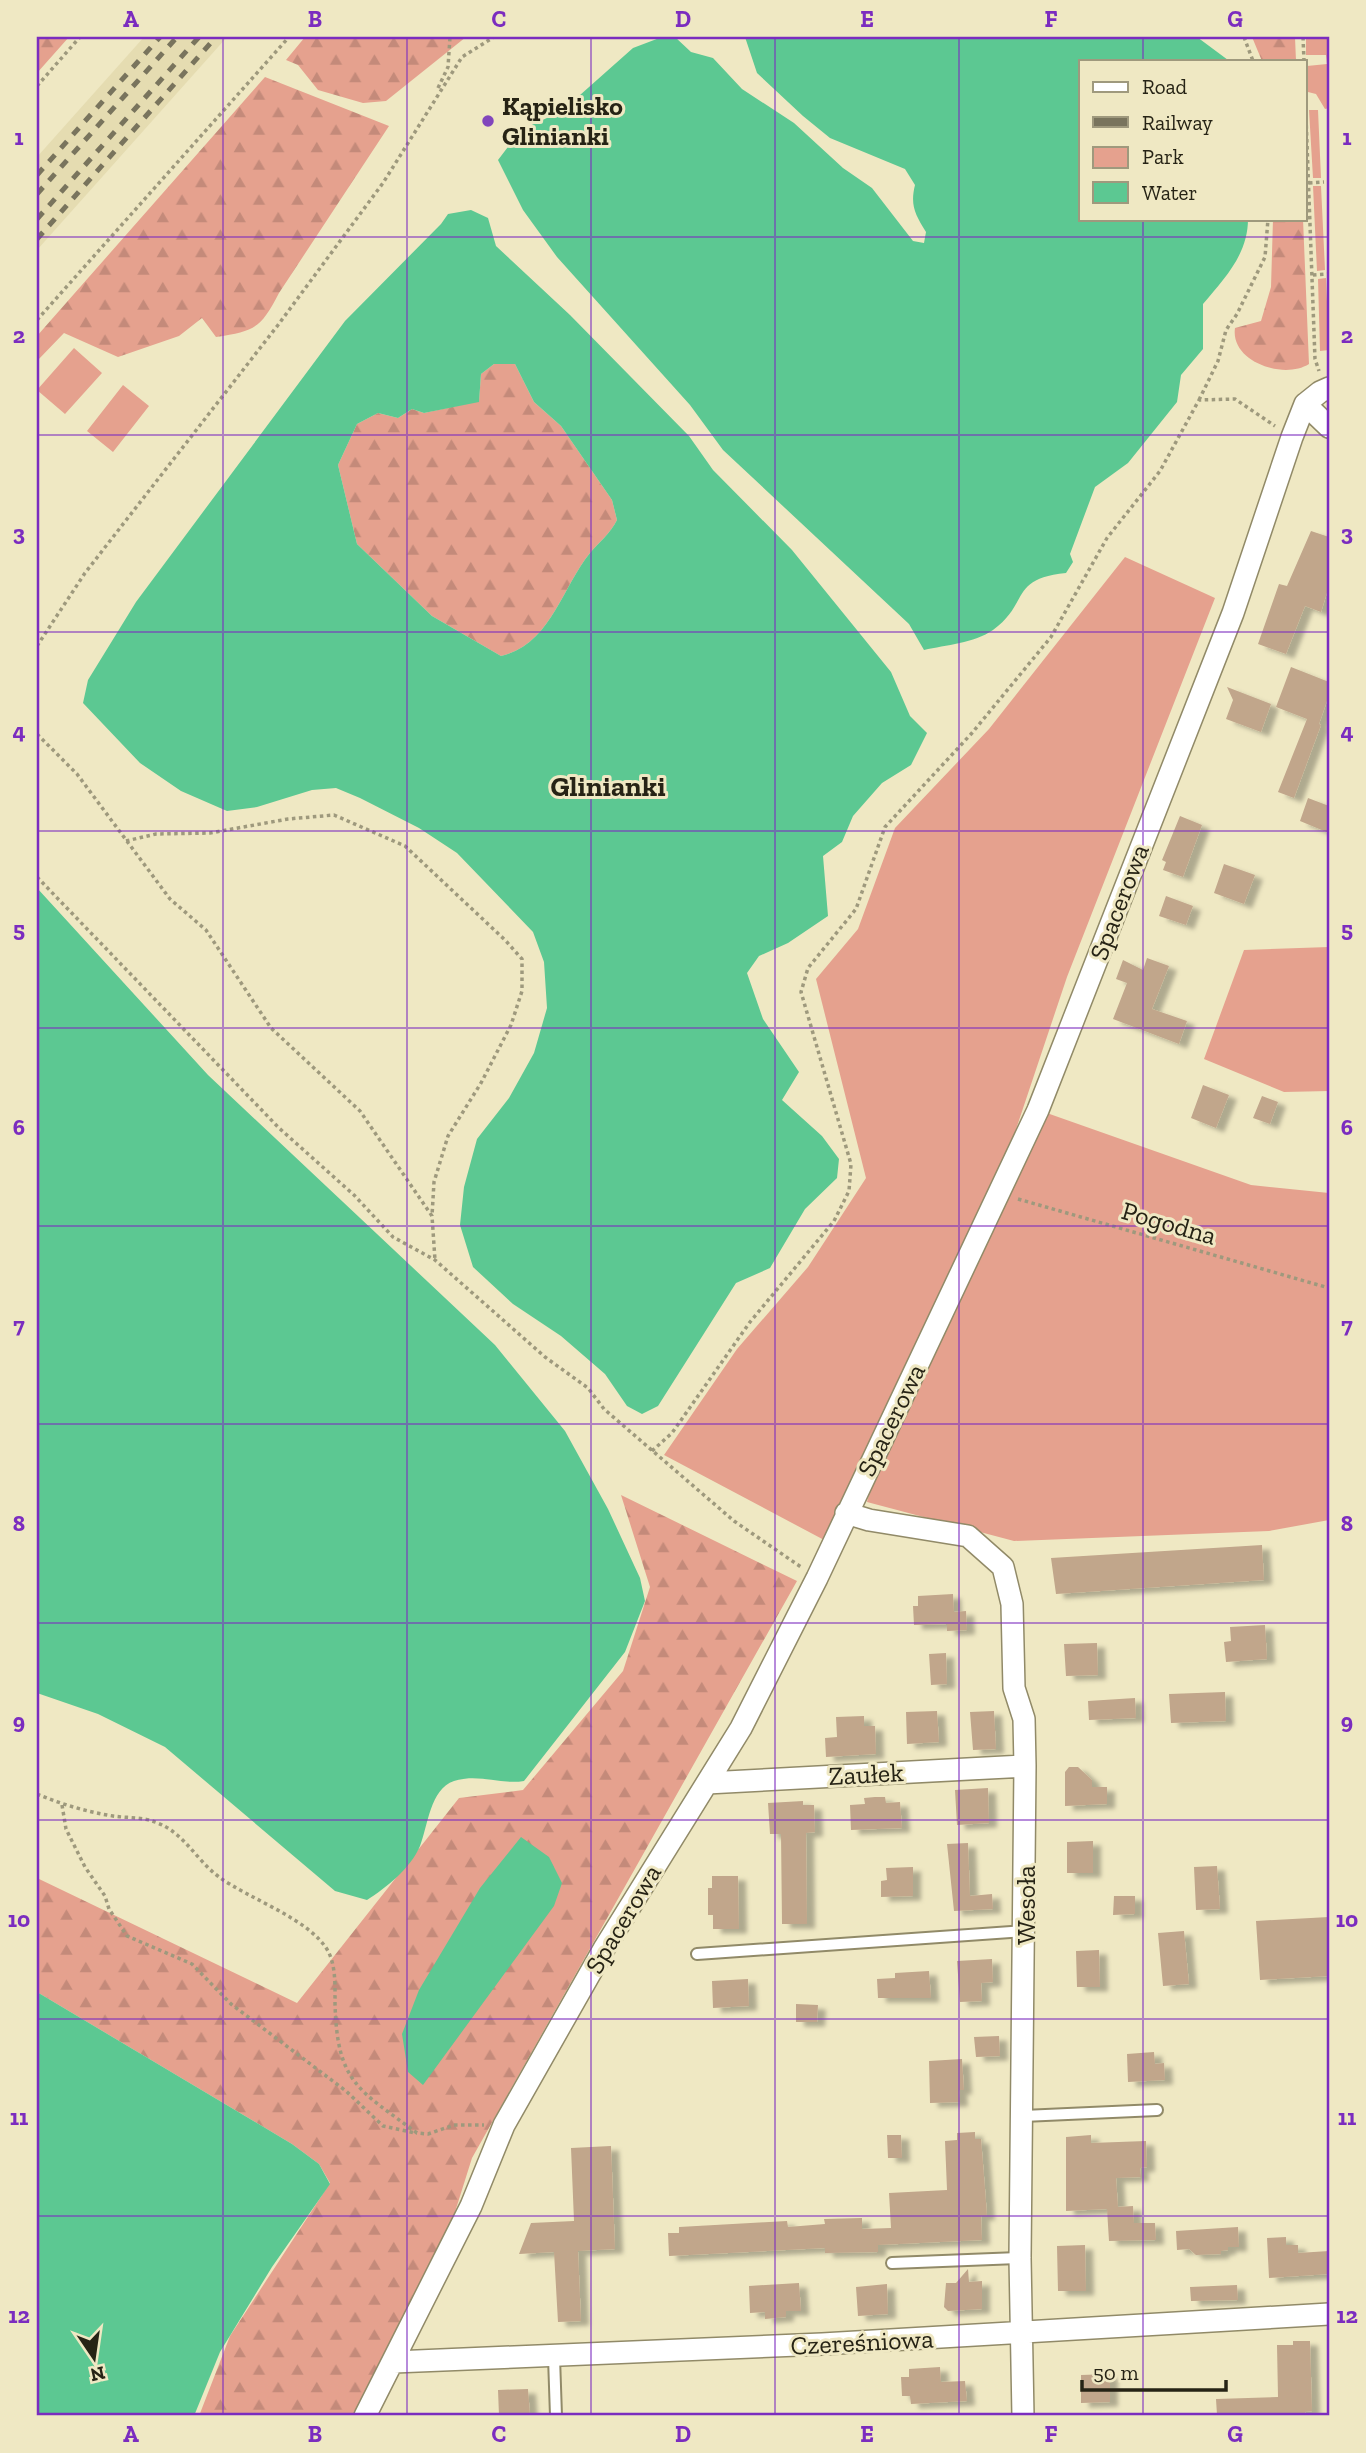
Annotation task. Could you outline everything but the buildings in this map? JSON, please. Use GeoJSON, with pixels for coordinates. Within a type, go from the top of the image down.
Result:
{"type":"FeatureCollection","features":[{"type":"Feature","properties":{"kind":"street"},"geometry":{"type":"LineString","coordinates":[[1318,395],[1329,427]]}},
{"type":"Feature","properties":{"kind":"street","name":"Spacerowa"},"geometry":{"type":"LineString","coordinates":[[365,2416],[471,2206],[504,2125],[605,1947],[741,1728],[817,1578],[999,1194],[1038,1110],[1233,613],[1292,437],[1318,395]]}},
{"type":"Feature","properties":{"kind":"street","name":"Wesoła"},"geometry":{"type":"LineString","coordinates":[[846,1513],[869,1520],[968,1536],[1003,1567],[1012,1604],[1014,1688],[1024,1719],[1025,1766],[1026,1931],[1020,2258],[1023,2416]]}},
{"type":"Feature","properties":{"kind":"street","name":"Zaułek"},"geometry":{"type":"LineString","coordinates":[[707,1783],[1025,1766]]}},
{"type":"Feature","properties":{"kind":"street","name":"Czereśniowa"},"geometry":{"type":"LineString","coordinates":[[394,2362],[554,2357],[1329,2314]]}},
{"type":"Feature","properties":{"kind":"lane"},"geometry":{"type":"LineString","coordinates":[[697,1954],[1026,1931]]}},
{"type":"Feature","properties":{"kind":"lane"},"geometry":{"type":"LineString","coordinates":[[1023,2116],[1157,2110]]}},
{"type":"Feature","properties":{"kind":"lane"},"geometry":{"type":"LineString","coordinates":[[892,2263],[1020,2258]]}},
{"type":"Feature","properties":{"kind":"lane"},"geometry":{"type":"LineString","coordinates":[[554,2357],[556,2416]]}},
{"type":"Feature","properties":{"kind":"path"},"geometry":{"type":"LineString","coordinates":[[37,86],[80,37]]}},
{"type":"Feature","properties":{"kind":"path"},"geometry":{"type":"LineString","coordinates":[[37,320],[289,37]]}},
{"type":"Feature","properties":{"kind":"path"},"geometry":{"type":"LineString","coordinates":[[432,100],[448,67],[450,37]]}},
{"type":"Feature","properties":{"kind":"path"},"geometry":{"type":"LineString","coordinates":[[37,646],[93,562],[278,325],[383,183],[432,100],[462,57],[494,37]]}},
{"type":"Feature","properties":{"kind":"path"},"geometry":{"type":"LineString","coordinates":[[1244,37],[1253,60]]}},
{"type":"Feature","properties":{"kind":"path"},"geometry":{"type":"LineString","coordinates":[[1303,37],[1304,60]]}},
{"type":"Feature","properties":{"kind":"path"},"geometry":{"type":"LineString","coordinates":[[1306,121],[1315,359],[1320,376],[1318,395]]}},
{"type":"Feature","properties":{"kind":"path"},"geometry":{"type":"LineString","coordinates":[[1308,183],[1324,182]]}},
{"type":"Feature","properties":{"kind":"path"},"geometry":{"type":"LineString","coordinates":[[652,1451],[672,1433],[750,1322],[834,1221],[849,1191],[851,1164],[801,992],[808,968],[856,909],[885,827],[972,733],[1051,637],[1107,538],[1160,471],[1199,400],[1218,361],[1226,330],[1265,257],[1268,220]]}},
{"type":"Feature","properties":{"kind":"path"},"geometry":{"type":"LineString","coordinates":[[1312,275],[1328,274]]}},
{"type":"Feature","properties":{"kind":"path"},"geometry":{"type":"LineString","coordinates":[[1199,400],[1236,399],[1292,437]]}},
{"type":"Feature","properties":{"kind":"path"},"geometry":{"type":"LineString","coordinates":[[37,734],[77,774],[170,900],[206,930],[271,1028],[360,1111],[432,1216]]}},
{"type":"Feature","properties":{"kind":"path"},"geometry":{"type":"LineString","coordinates":[[126,841],[156,834],[210,833],[288,819],[334,816],[405,846],[522,959],[522,991],[511,1025],[481,1083],[448,1136],[434,1182],[432,1216],[435,1260]]}},
{"type":"Feature","properties":{"kind":"path"},"geometry":{"type":"LineString","coordinates":[[37,877],[279,1128],[354,1195],[393,1237],[435,1260],[545,1357],[588,1388],[604,1409],[734,1521],[817,1578]]}},
{"type":"Feature","properties":{"kind":"path","name":"Pogodna"},"geometry":{"type":"LineString","coordinates":[[999,1194],[1329,1289]]}},
{"type":"Feature","properties":{"kind":"path"},"geometry":{"type":"LineString","coordinates":[[37,1794],[62,1804],[111,1816],[154,1821],[177,1832],[200,1861],[219,1877],[310,1931],[329,1954],[333,1967],[339,2052],[348,2077],[363,2094],[417,2133]]}},
{"type":"Feature","properties":{"kind":"path"},"geometry":{"type":"LineString","coordinates":[[62,1804],[66,1829],[85,1867],[105,1896],[109,1909],[127,1937],[192,1964],[231,2004],[346,2091],[383,2126],[428,2134],[454,2125],[504,2125]]}},
{"type":"Feature","properties":{"kind":"shaded area"},"geometry":{"type":"Polygon","coordinates":[[[144,37],[227,37],[37,250],[37,157],[144,37]]]}},
{"type":"Feature","properties":{"kind":"green space"},"geometry":{"type":"Polygon","coordinates":[[[37,37],[69,37],[37,73],[37,37]]]}},
{"type":"Feature","properties":{"kind":"green space"},"geometry":{"type":"Polygon","coordinates":[[[305,37],[466,37],[386,101],[363,103],[318,90],[298,65],[286,60],[305,37]]]}},
{"type":"Feature","properties":{"kind":"green space"},"geometry":{"type":"Polygon","coordinates":[[[1252,37],[1295,37],[1296,60],[1262,60],[1252,37]]]}},
{"type":"Feature","properties":{"kind":"green space"},"geometry":{"type":"Polygon","coordinates":[[[1306,37],[1329,37],[1329,108],[1325,109],[1316,94],[1308,92],[1307,66],[1327,64],[1326,55],[1306,55],[1306,37]]]}},
{"type":"Feature","properties":{"kind":"green space"},"geometry":{"type":"Polygon","coordinates":[[[265,77],[389,126],[267,314],[248,330],[216,337],[202,318],[179,336],[118,357],[64,333],[37,361],[37,336],[265,77]]]}},
{"type":"Feature","properties":{"kind":"green space"},"geometry":{"type":"Polygon","coordinates":[[[1309,110],[1318,110],[1321,178],[1313,178],[1309,110]]]}},
{"type":"Feature","properties":{"kind":"green space"},"geometry":{"type":"Polygon","coordinates":[[[1313,186],[1321,186],[1325,270],[1317,271],[1313,186]]]}},
{"type":"Feature","properties":{"kind":"green space"},"geometry":{"type":"Polygon","coordinates":[[[1273,220],[1303,220],[1309,364],[1286,370],[1273,369],[1250,359],[1236,340],[1235,328],[1261,321],[1271,287],[1273,220]]]}},
{"type":"Feature","properties":{"kind":"green space"},"geometry":{"type":"Polygon","coordinates":[[[1326,278],[1329,350],[1320,351],[1318,279],[1326,278]]]}},
{"type":"Feature","properties":{"kind":"green space"},"geometry":{"type":"Polygon","coordinates":[[[74,348],[102,373],[65,414],[37,390],[74,348]]]}},
{"type":"Feature","properties":{"kind":"green space"},"geometry":{"type":"Polygon","coordinates":[[[494,364],[515,364],[534,402],[561,426],[612,500],[617,520],[580,567],[543,628],[518,650],[501,656],[432,616],[357,544],[338,465],[357,424],[378,413],[398,418],[412,409],[424,413],[479,401],[481,374],[494,364]]]}},
{"type":"Feature","properties":{"kind":"green space"},"geometry":{"type":"Polygon","coordinates":[[[123,385],[149,406],[113,452],[87,431],[123,385]]]}},
{"type":"Feature","properties":{"kind":"green space"},"geometry":{"type":"Polygon","coordinates":[[[1125,557],[1215,598],[1067,977],[1003,1168],[826,1541],[664,1455],[737,1349],[808,1267],[866,1178],[816,979],[858,929],[895,828],[989,729],[1125,557]]]}},
{"type":"Feature","properties":{"kind":"green space"},"geometry":{"type":"Polygon","coordinates":[[[1329,947],[1329,1091],[1284,1092],[1204,1059],[1244,950],[1329,947]]]}},
{"type":"Feature","properties":{"kind":"green space"},"geometry":{"type":"Polygon","coordinates":[[[1044,1112],[1251,1185],[1329,1193],[1329,1520],[1269,1531],[1014,1541],[867,1502],[876,1467],[1044,1112]]]}},
{"type":"Feature","properties":{"kind":"green space"},"geometry":{"type":"Polygon","coordinates":[[[621,1495],[797,1581],[472,2158],[449,2231],[355,2416],[199,2416],[230,2336],[330,2183],[319,2164],[292,2144],[37,1992],[37,1878],[297,2003],[459,1798],[523,1790],[623,1671],[650,1587],[621,1495]]]}},
{"type":"Feature","properties":{"kind":"water"},"geometry":{"type":"Polygon","coordinates":[[[662,37],[675,37],[691,52],[713,58],[742,89],[794,123],[843,168],[872,188],[913,241],[924,243],[926,232],[913,204],[915,185],[905,169],[830,138],[803,116],[757,73],[745,37],[1197,37],[1228,60],[1079,60],[1079,220],[1248,220],[1247,232],[1234,265],[1203,304],[1203,349],[1181,375],[1177,402],[1128,463],[1095,487],[1070,554],[1073,562],[1066,573],[1048,576],[1028,587],[1012,611],[993,630],[969,641],[924,650],[909,624],[723,450],[690,405],[557,257],[523,210],[498,160],[521,130],[562,111],[633,48],[662,37]]]}},
{"type":"Feature","properties":{"kind":"water"},"geometry":{"type":"Polygon","coordinates":[[[471,210],[488,218],[496,246],[570,315],[689,436],[713,470],[792,550],[891,672],[910,716],[927,733],[911,765],[882,783],[853,816],[842,842],[823,856],[828,916],[788,943],[759,956],[747,973],[763,1019],[799,1072],[782,1100],[822,1136],[839,1159],[837,1178],[805,1209],[770,1268],[736,1283],[658,1406],[642,1414],[627,1406],[605,1374],[561,1336],[513,1304],[473,1267],[460,1225],[464,1187],[477,1139],[509,1098],[534,1053],[547,1008],[544,962],[533,932],[457,853],[419,828],[336,788],[312,790],[257,807],[227,811],[181,791],[140,763],[83,703],[88,680],[136,602],[345,321],[448,214],[471,210]],[[494,364],[481,374],[479,402],[424,413],[412,409],[398,418],[378,413],[357,424],[338,465],[357,544],[432,616],[501,656],[518,650],[543,628],[580,567],[617,520],[612,500],[561,426],[534,402],[515,364],[494,364]]]}},
{"type":"Feature","properties":{"kind":"water"},"geometry":{"type":"Polygon","coordinates":[[[37,888],[208,1075],[495,1345],[565,1431],[608,1509],[640,1578],[645,1601],[625,1652],[524,1781],[472,1778],[446,1785],[431,1809],[416,1854],[404,1870],[367,1900],[335,1891],[165,1747],[98,1714],[37,1693],[37,888]]]}},
{"type":"Feature","properties":{"kind":"water"},"geometry":{"type":"Polygon","coordinates":[[[521,1837],[549,1857],[562,1883],[554,1906],[423,2085],[408,2072],[402,2034],[419,1990],[480,1888],[521,1837]]]}},
{"type":"Feature","properties":{"kind":"water"},"geometry":{"type":"Polygon","coordinates":[[[37,1992],[292,2144],[319,2164],[330,2184],[272,2267],[220,2352],[194,2416],[37,2416],[37,1992]]]}},
{"type":"Feature","properties":{"kind":"railway"},"geometry":{"type":"LineString","coordinates":[[37,175],[160,37]]}},
{"type":"Feature","properties":{"kind":"railway"},"geometry":{"type":"LineString","coordinates":[[37,194],[177,37]]}},
{"type":"Feature","properties":{"kind":"railway"},"geometry":{"type":"LineString","coordinates":[[37,219],[199,37]]}},
{"type":"Feature","properties":{"kind":"railway"},"geometry":{"type":"LineString","coordinates":[[37,239],[216,37]]}},
{"type":"Feature","properties":{"kind":"place","name":"Kąpielisko Glinianki"},"geometry":{"type":"Point","coordinates":[488,121]}},
{"type":"Feature","properties":{"kind":"district","name":"Glinianki"},"geometry":{"type":"Point","coordinates":[608,786]}}]}
